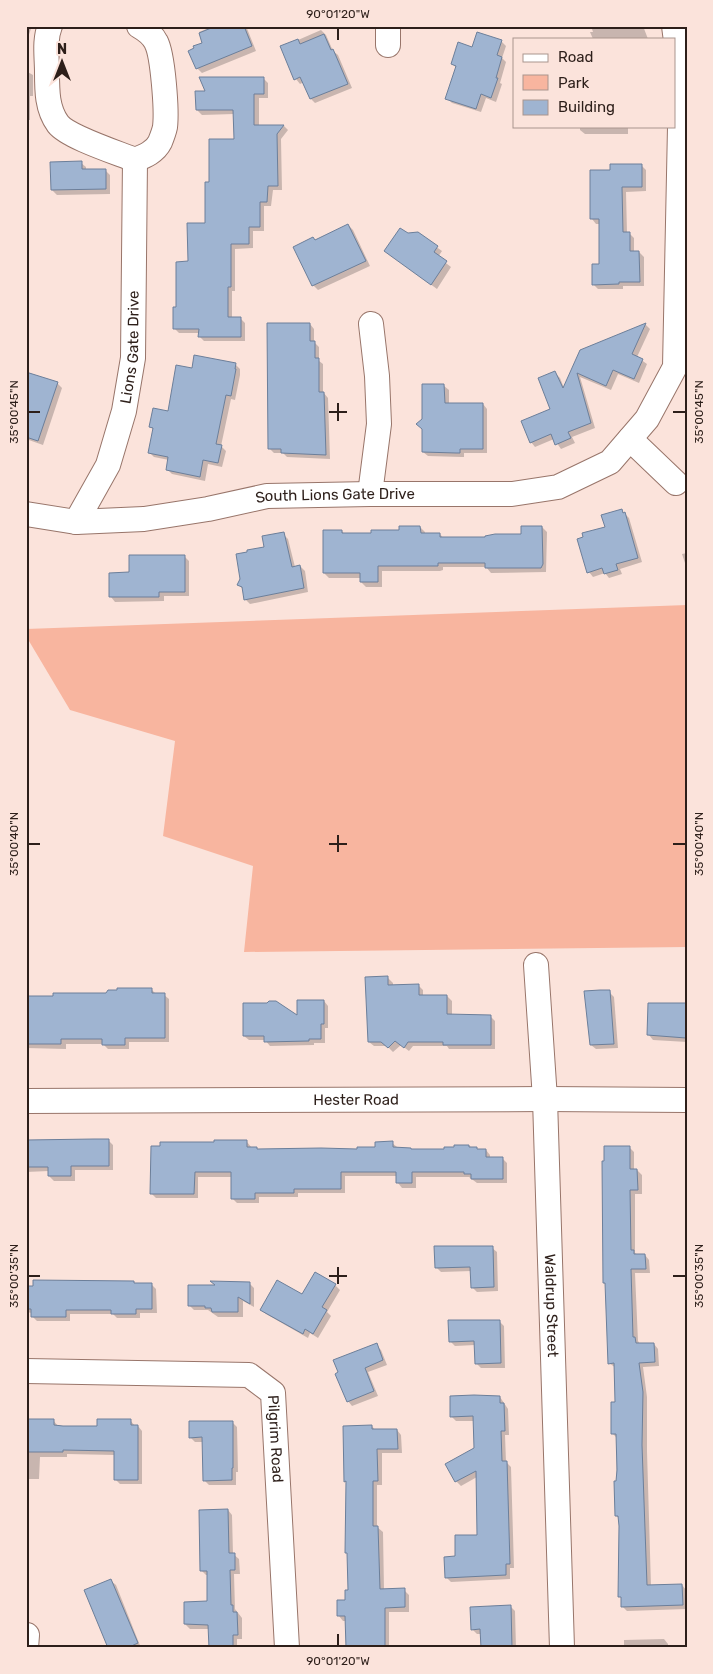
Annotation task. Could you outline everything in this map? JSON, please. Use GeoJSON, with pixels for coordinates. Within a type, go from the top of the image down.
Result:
{"type":"FeatureCollection","features":[{"type":"Feature","properties":{"kind":"street"},"geometry":{"type":"LineString","coordinates":[[50,26],[46,40],[47,97],[51,112],[59,126],[70,134],[135,160],[148,156],[159,144],[165,129],[166,115],[161,57],[157,43],[150,33],[139,26]]}},
{"type":"Feature","properties":{"kind":"street","name":"South Lions Gate Drive"},"geometry":{"type":"LineString","coordinates":[[26,514],[76,522],[144,519],[208,509],[267,496],[512,494],[558,487],[610,462],[647,419],[675,367],[681,79],[676,41]]}},
{"type":"Feature","properties":{"kind":"street","name":"Lions Gate Drive"},"geometry":{"type":"LineString","coordinates":[[76,522],[108,465],[124,412],[127,394],[132,358],[134,320],[135,160]]}},
{"type":"Feature","properties":{"kind":"street"},"geometry":{"type":"LineString","coordinates":[[370,494],[379,424],[377,376],[371,324]]}},
{"type":"Feature","properties":{"kind":"street"},"geometry":{"type":"LineString","coordinates":[[630,438],[676,483]]}},
{"type":"Feature","properties":{"kind":"street","name":"Waldrup Street"},"geometry":{"type":"LineString","coordinates":[[536,965],[545,1099],[562,1648]]}},
{"type":"Feature","properties":{"kind":"street","name":"Hester Road"},"geometry":{"type":"LineString","coordinates":[[26,1101],[687,1100]]}},
{"type":"Feature","properties":{"kind":"street","name":"Pilgrim Road"},"geometry":{"type":"LineString","coordinates":[[26,1371],[249,1374],[273,1393],[287,1648]]}},
{"type":"Feature","properties":{"kind":"green space"},"geometry":{"type":"Polygon","coordinates":[[[687,605],[687,947],[244,952],[253,866],[163,836],[175,741],[70,710],[26,636],[26,629],[687,605]]]}},
{"type":"Feature","properties":{"kind":"building"},"geometry":{"type":"Polygon","coordinates":[[[216,26],[244,26],[252,46],[196,69],[188,51],[194,48],[193,46],[202,43],[199,33],[216,26]]]}},
{"type":"Feature","properties":{"kind":"building"},"geometry":{"type":"Polygon","coordinates":[[[477,32],[502,40],[497,55],[502,57],[496,78],[498,78],[491,98],[481,94],[476,109],[445,99],[456,66],[451,64],[458,42],[472,47],[477,32]]]}},
{"type":"Feature","properties":{"kind":"building"},"geometry":{"type":"Polygon","coordinates":[[[324,34],[331,50],[333,49],[348,84],[310,99],[300,77],[294,80],[280,46],[298,39],[300,44],[324,34]]]}},
{"type":"Feature","properties":{"kind":"building"},"geometry":{"type":"Polygon","coordinates":[[[199,77],[264,77],[264,94],[254,94],[254,125],[284,125],[277,134],[278,186],[268,186],[267,202],[260,202],[260,227],[249,227],[249,244],[231,244],[231,287],[228,287],[228,317],[241,317],[241,337],[198,337],[199,329],[173,329],[173,307],[176,307],[176,262],[188,261],[187,223],[205,223],[205,182],[209,182],[209,139],[234,139],[233,110],[196,110],[195,91],[205,91],[199,77]]]}},
{"type":"Feature","properties":{"kind":"building"},"geometry":{"type":"Polygon","coordinates":[[[82,161],[82,169],[106,169],[106,189],[51,190],[50,162],[82,161]]]}},
{"type":"Feature","properties":{"kind":"building"},"geometry":{"type":"Polygon","coordinates":[[[610,164],[642,164],[642,187],[622,187],[623,232],[630,232],[630,251],[639,251],[640,282],[592,285],[592,264],[599,264],[599,219],[590,219],[590,170],[610,170],[610,164]]]}},
{"type":"Feature","properties":{"kind":"building"},"geometry":{"type":"Polygon","coordinates":[[[348,224],[366,261],[312,286],[293,247],[313,237],[315,240],[348,224]]]}},
{"type":"Feature","properties":{"kind":"building"},"geometry":{"type":"Polygon","coordinates":[[[400,228],[408,233],[418,232],[438,246],[434,252],[447,261],[431,285],[384,251],[400,228]]]}},
{"type":"Feature","properties":{"kind":"building"},"geometry":{"type":"Polygon","coordinates":[[[267,323],[310,323],[310,341],[315,341],[315,358],[319,358],[319,392],[324,392],[326,455],[281,453],[281,449],[268,449],[267,323]]]}},
{"type":"Feature","properties":{"kind":"building"},"geometry":{"type":"Polygon","coordinates":[[[646,323],[632,354],[643,359],[634,379],[613,370],[606,386],[577,373],[591,423],[568,432],[571,438],[555,445],[551,434],[530,443],[521,421],[550,409],[538,378],[555,371],[563,388],[580,350],[646,323]]]}},
{"type":"Feature","properties":{"kind":"building"},"geometry":{"type":"Polygon","coordinates":[[[194,355],[236,363],[231,396],[226,395],[216,444],[222,445],[218,463],[203,460],[200,477],[166,470],[168,457],[148,453],[153,428],[149,427],[153,408],[168,411],[176,365],[192,368],[194,355]]]}},
{"type":"Feature","properties":{"kind":"building"},"geometry":{"type":"Polygon","coordinates":[[[26,372],[58,382],[38,441],[26,437],[26,372]]]}},
{"type":"Feature","properties":{"kind":"building"},"geometry":{"type":"Polygon","coordinates":[[[422,384],[444,384],[445,403],[483,403],[483,449],[460,449],[460,453],[422,452],[422,429],[416,424],[422,419],[422,384]]]}},
{"type":"Feature","properties":{"kind":"building"},"geometry":{"type":"Polygon","coordinates":[[[622,509],[623,513],[625,512],[638,558],[616,564],[618,570],[604,574],[602,568],[587,573],[577,539],[583,537],[582,533],[605,527],[601,515],[622,509]]]}},
{"type":"Feature","properties":{"kind":"building"},"geometry":{"type":"Polygon","coordinates":[[[399,526],[420,526],[421,533],[440,533],[440,537],[485,537],[495,534],[521,534],[521,526],[542,526],[543,564],[541,568],[485,568],[485,563],[438,563],[438,566],[378,566],[378,582],[360,582],[360,573],[323,573],[323,530],[342,530],[342,533],[371,533],[371,530],[399,530],[399,526]]]}},
{"type":"Feature","properties":{"kind":"building"},"geometry":{"type":"Polygon","coordinates":[[[284,532],[292,567],[300,565],[304,588],[244,600],[242,587],[237,585],[240,579],[236,554],[264,547],[262,536],[284,532]]]}},
{"type":"Feature","properties":{"kind":"building"},"geometry":{"type":"Polygon","coordinates":[[[129,555],[185,555],[185,592],[159,592],[159,597],[109,597],[109,573],[129,572],[129,555]]]}},
{"type":"Feature","properties":{"kind":"building"},"geometry":{"type":"Polygon","coordinates":[[[388,976],[388,985],[419,984],[419,995],[447,995],[447,1014],[491,1015],[491,1045],[443,1045],[443,1042],[408,1042],[404,1048],[395,1041],[388,1048],[381,1042],[368,1042],[365,977],[388,976]]]}},
{"type":"Feature","properties":{"kind":"building"},"geometry":{"type":"Polygon","coordinates":[[[117,988],[152,988],[152,993],[165,993],[165,1038],[125,1038],[125,1045],[102,1045],[102,1039],[61,1039],[61,1044],[26,1044],[26,996],[53,996],[53,993],[106,993],[108,990],[117,990],[117,988]]]}},
{"type":"Feature","properties":{"kind":"building"},"geometry":{"type":"Polygon","coordinates":[[[610,990],[614,1044],[590,1045],[584,991],[610,990]]]}},
{"type":"Feature","properties":{"kind":"building"},"geometry":{"type":"Polygon","coordinates":[[[297,1000],[324,1000],[324,1024],[321,1024],[321,1039],[264,1042],[264,1036],[243,1036],[243,1003],[276,1001],[297,1015],[297,1000]]]}},
{"type":"Feature","properties":{"kind":"building"},"geometry":{"type":"Polygon","coordinates":[[[648,1003],[687,1003],[686,1038],[647,1035],[648,1003]]]}},
{"type":"Feature","properties":{"kind":"building"},"geometry":{"type":"Polygon","coordinates":[[[109,1139],[109,1166],[71,1166],[71,1176],[48,1176],[48,1167],[26,1167],[26,1140],[109,1139]]]}},
{"type":"Feature","properties":{"kind":"building"},"geometry":{"type":"Polygon","coordinates":[[[214,1140],[247,1140],[247,1147],[257,1147],[257,1149],[357,1149],[357,1147],[375,1147],[375,1142],[393,1141],[393,1147],[411,1149],[444,1149],[444,1147],[454,1147],[454,1145],[469,1145],[469,1147],[477,1147],[477,1149],[486,1149],[486,1157],[503,1157],[503,1179],[471,1179],[471,1174],[464,1174],[464,1172],[412,1172],[412,1183],[396,1183],[396,1172],[341,1172],[341,1189],[294,1189],[294,1193],[255,1193],[255,1199],[231,1199],[231,1172],[195,1172],[194,1194],[150,1194],[151,1146],[160,1146],[160,1142],[214,1142],[214,1140]]]}},
{"type":"Feature","properties":{"kind":"building"},"geometry":{"type":"Polygon","coordinates":[[[604,1146],[630,1146],[630,1169],[637,1169],[638,1190],[630,1190],[631,1250],[634,1250],[634,1254],[645,1254],[646,1269],[631,1269],[633,1337],[635,1337],[636,1343],[654,1343],[655,1362],[639,1363],[643,1392],[642,1445],[647,1585],[682,1584],[683,1605],[621,1607],[621,1597],[618,1597],[619,1526],[618,1516],[615,1516],[614,1481],[616,1481],[617,1470],[616,1434],[611,1434],[611,1402],[615,1402],[614,1363],[608,1364],[605,1283],[603,1283],[602,1161],[604,1161],[604,1146]]]}},
{"type":"Feature","properties":{"kind":"building"},"geometry":{"type":"Polygon","coordinates":[[[434,1246],[493,1246],[494,1287],[471,1288],[470,1267],[435,1268],[434,1246]]]}},
{"type":"Feature","properties":{"kind":"building"},"geometry":{"type":"Polygon","coordinates":[[[315,1272],[336,1284],[322,1307],[327,1310],[313,1334],[305,1329],[303,1334],[260,1310],[277,1280],[302,1294],[315,1272]]]}},
{"type":"Feature","properties":{"kind":"building"},"geometry":{"type":"Polygon","coordinates":[[[33,1280],[134,1281],[134,1283],[152,1283],[152,1309],[136,1309],[136,1314],[111,1314],[111,1310],[66,1310],[66,1317],[31,1317],[31,1309],[26,1309],[26,1286],[33,1286],[33,1280]]]}},
{"type":"Feature","properties":{"kind":"building"},"geometry":{"type":"Polygon","coordinates":[[[210,1281],[250,1282],[250,1304],[238,1297],[238,1312],[212,1312],[211,1308],[205,1308],[205,1306],[188,1306],[188,1285],[215,1285],[210,1281]]]}},
{"type":"Feature","properties":{"kind":"building"},"geometry":{"type":"Polygon","coordinates":[[[448,1320],[500,1320],[501,1363],[475,1364],[474,1341],[449,1342],[448,1320]]]}},
{"type":"Feature","properties":{"kind":"building"},"geometry":{"type":"Polygon","coordinates":[[[377,1343],[383,1360],[365,1368],[374,1391],[347,1402],[335,1374],[338,1372],[333,1360],[377,1343]]]}},
{"type":"Feature","properties":{"kind":"building"},"geometry":{"type":"Polygon","coordinates":[[[450,1396],[500,1396],[500,1403],[504,1403],[505,1431],[501,1431],[502,1461],[507,1461],[510,1564],[506,1564],[506,1575],[445,1578],[444,1557],[455,1556],[455,1535],[477,1535],[476,1471],[455,1482],[445,1464],[474,1448],[473,1416],[450,1417],[450,1396]]]}},
{"type":"Feature","properties":{"kind":"building"},"geometry":{"type":"Polygon","coordinates":[[[26,1419],[54,1419],[54,1425],[63,1426],[97,1426],[97,1419],[131,1419],[131,1425],[138,1425],[138,1480],[114,1480],[114,1451],[63,1450],[63,1452],[26,1452],[26,1419]]]}},
{"type":"Feature","properties":{"kind":"building"},"geometry":{"type":"Polygon","coordinates":[[[189,1421],[233,1421],[232,1480],[203,1481],[202,1437],[189,1438],[189,1421]]]}},
{"type":"Feature","properties":{"kind":"building"},"geometry":{"type":"Polygon","coordinates":[[[372,1425],[372,1429],[397,1429],[398,1449],[377,1449],[378,1481],[373,1481],[373,1526],[378,1526],[380,1589],[405,1588],[405,1607],[385,1608],[385,1647],[346,1648],[345,1616],[337,1616],[337,1600],[345,1600],[345,1590],[348,1590],[347,1553],[345,1553],[346,1481],[344,1482],[343,1426],[372,1425]]]}},
{"type":"Feature","properties":{"kind":"building"},"geometry":{"type":"Polygon","coordinates":[[[228,1509],[229,1553],[235,1553],[235,1570],[230,1570],[231,1605],[233,1605],[233,1612],[237,1612],[238,1635],[233,1635],[233,1648],[209,1648],[208,1625],[184,1624],[184,1602],[207,1601],[207,1571],[200,1571],[199,1510],[228,1509]]]}},
{"type":"Feature","properties":{"kind":"building"},"geometry":{"type":"Polygon","coordinates":[[[111,1579],[138,1643],[127,1648],[108,1648],[84,1590],[111,1579]]]}},
{"type":"Feature","properties":{"kind":"building"},"geometry":{"type":"Polygon","coordinates":[[[511,1605],[512,1648],[481,1648],[480,1629],[471,1630],[470,1607],[511,1605]]]}}]}
